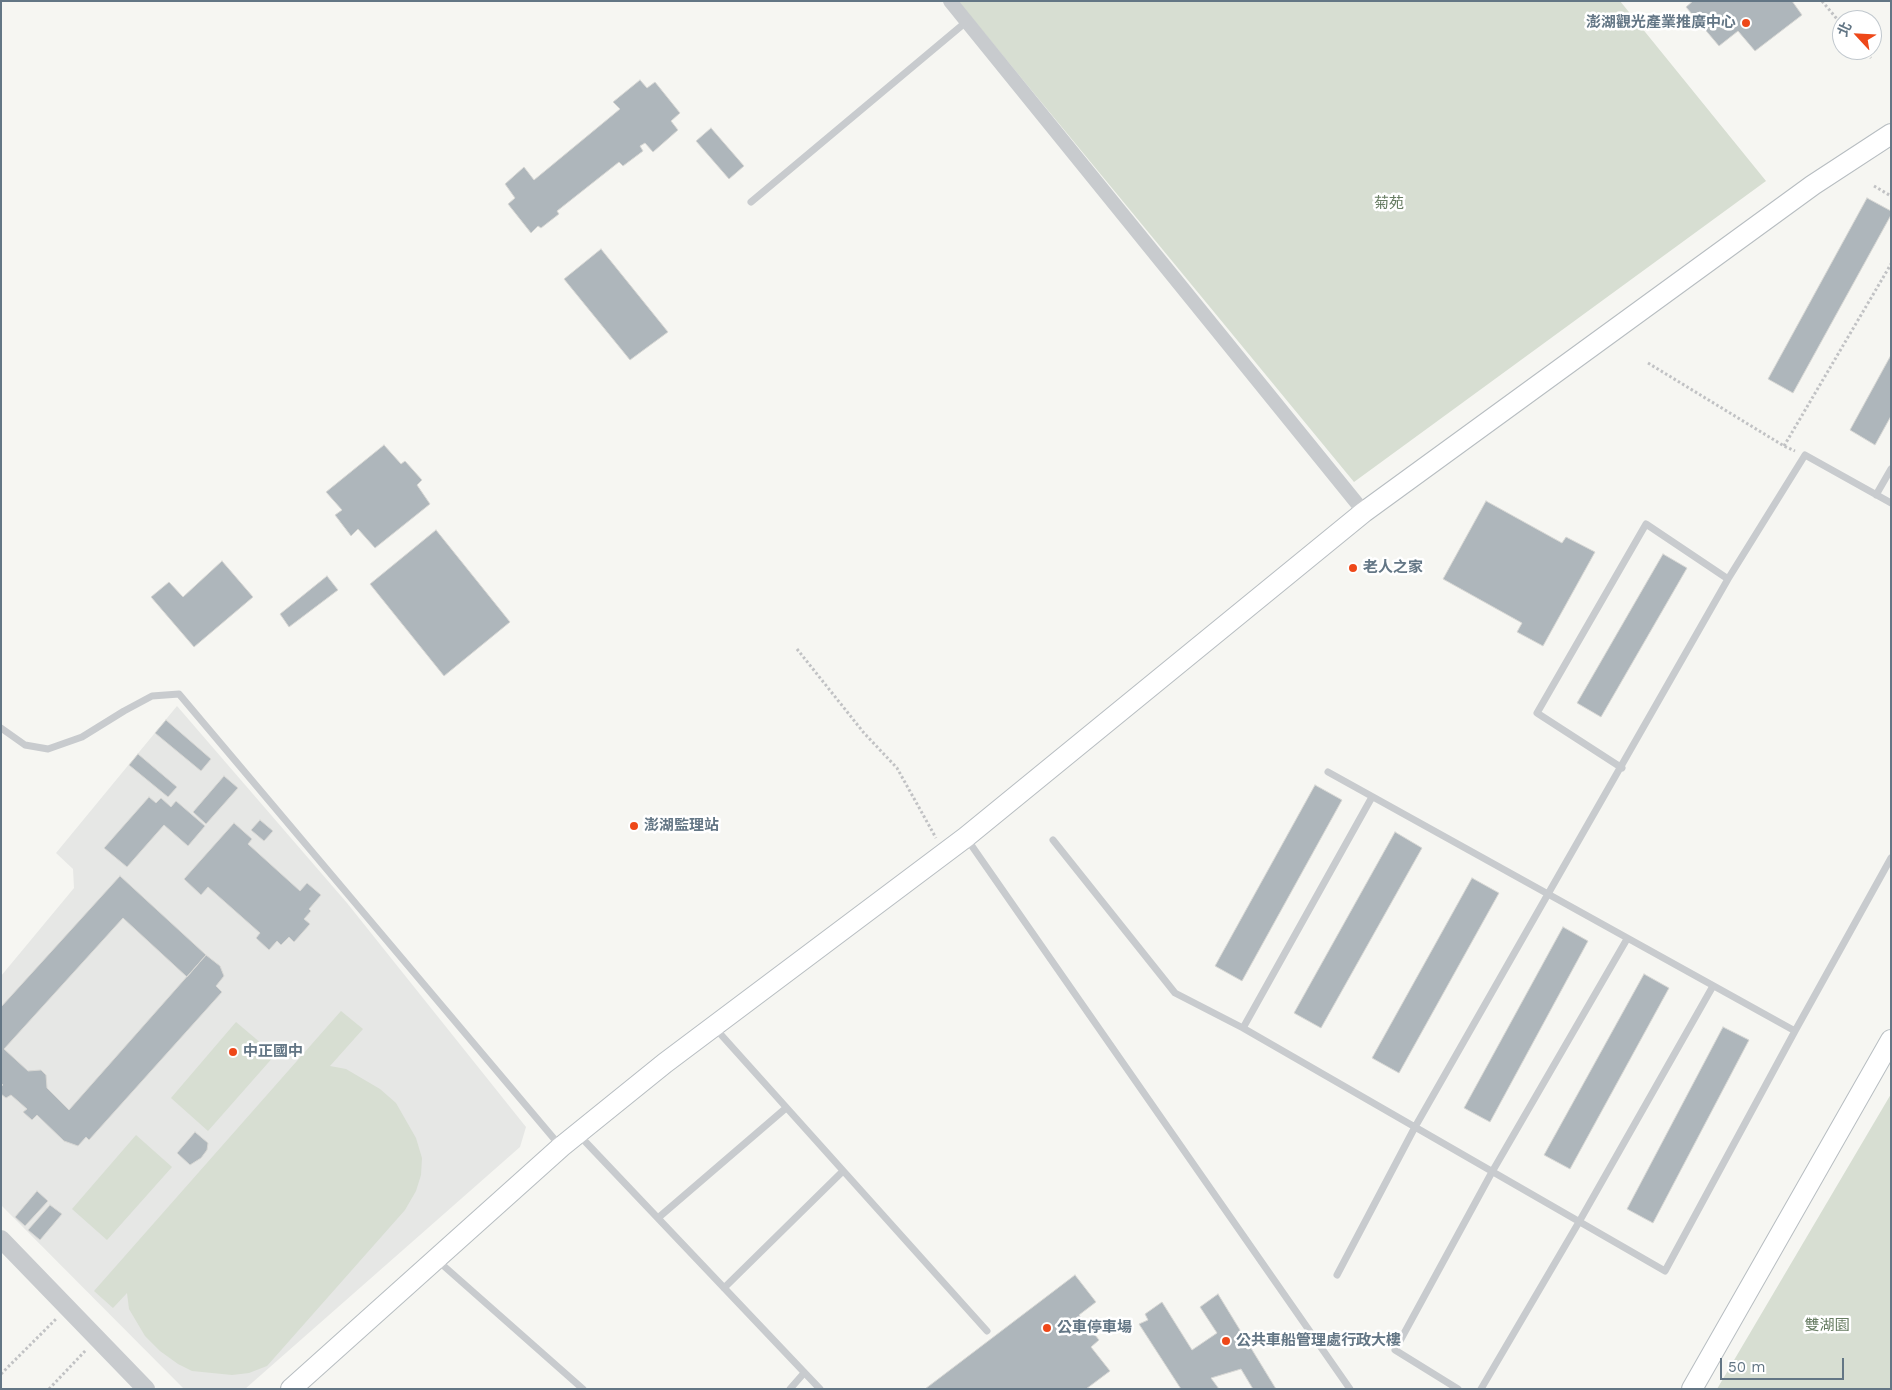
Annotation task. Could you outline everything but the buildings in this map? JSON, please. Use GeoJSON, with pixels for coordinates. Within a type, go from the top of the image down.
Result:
{"type":"FeatureCollection","features":[{"type":"Feature","properties":{"kind":"main road"},"geometry":{"type":"LineString","coordinates":[[291,1389],[578,1133],[714,1026],[945,854],[1364,512],[1813,185],[1891,134]]}},
{"type":"Feature","properties":{"kind":"main road"},"geometry":{"type":"LineString","coordinates":[[1692,1389],[1891,1040]]}},
{"type":"Feature","properties":{"kind":"street"},"geometry":{"type":"LineString","coordinates":[[950,1],[1364,512]]}},
{"type":"Feature","properties":{"kind":"street"},"geometry":{"type":"LineString","coordinates":[[1,1239],[146,1389]]}},
{"type":"Feature","properties":{"kind":"lane"},"geometry":{"type":"LineString","coordinates":[[751,202],[966,22]]}},
{"type":"Feature","properties":{"kind":"lane"},"geometry":{"type":"LineString","coordinates":[[1337,1275],[1415,1127],[1622,768],[1728,579],[1804,455],[1891,502]]}},
{"type":"Feature","properties":{"kind":"lane"},"geometry":{"type":"LineString","coordinates":[[1876,495],[1891,469]]}},
{"type":"Feature","properties":{"kind":"lane"},"geometry":{"type":"LineString","coordinates":[[1622,768],[1537,712],[1646,524],[1728,579]]}},
{"type":"Feature","properties":{"kind":"lane"},"geometry":{"type":"LineString","coordinates":[[1,728],[25,746],[48,749],[82,737],[152,696],[179,694],[561,1147]]}},
{"type":"Feature","properties":{"kind":"lane"},"geometry":{"type":"LineString","coordinates":[[1328,772],[1795,1032]]}},
{"type":"Feature","properties":{"kind":"lane"},"geometry":{"type":"LineString","coordinates":[[1243,1028],[1372,796]]}},
{"type":"Feature","properties":{"kind":"lane"},"geometry":{"type":"LineString","coordinates":[[966,837],[1350,1389]]}},
{"type":"Feature","properties":{"kind":"lane"},"geometry":{"type":"LineString","coordinates":[[1053,840],[1175,993],[1243,1028],[1665,1271],[1891,858]]}},
{"type":"Feature","properties":{"kind":"lane"},"geometry":{"type":"LineString","coordinates":[[1458,1389],[1395,1350],[1492,1172],[1627,939]]}},
{"type":"Feature","properties":{"kind":"lane"},"geometry":{"type":"LineString","coordinates":[[1481,1389],[1579,1222],[1713,986]]}},
{"type":"Feature","properties":{"kind":"lane"},"geometry":{"type":"LineString","coordinates":[[714,1026],[987,1331]]}},
{"type":"Feature","properties":{"kind":"lane"},"geometry":{"type":"LineString","coordinates":[[658,1218],[786,1108]]}},
{"type":"Feature","properties":{"kind":"lane"},"geometry":{"type":"LineString","coordinates":[[578,1133],[820,1389]]}},
{"type":"Feature","properties":{"kind":"lane"},"geometry":{"type":"LineString","coordinates":[[724,1288],[843,1171]]}},
{"type":"Feature","properties":{"kind":"lane"},"geometry":{"type":"LineString","coordinates":[[435,1259],[583,1389]]}},
{"type":"Feature","properties":{"kind":"lane"},"geometry":{"type":"LineString","coordinates":[[790,1389],[804,1373]]}},
{"type":"Feature","properties":{"kind":"path"},"geometry":{"type":"LineString","coordinates":[[1822,1],[1832,13]]}},
{"type":"Feature","properties":{"kind":"path"},"geometry":{"type":"LineString","coordinates":[[1874,186],[1891,196]]}},
{"type":"Feature","properties":{"kind":"path"},"geometry":{"type":"LineString","coordinates":[[1784,446],[1891,264]]}},
{"type":"Feature","properties":{"kind":"path"},"geometry":{"type":"LineString","coordinates":[[1648,363],[1784,446],[1804,455]]}},
{"type":"Feature","properties":{"kind":"path"},"geometry":{"type":"LineString","coordinates":[[797,649],[864,733],[897,768],[945,854]]}},
{"type":"Feature","properties":{"kind":"path"},"geometry":{"type":"LineString","coordinates":[[1,1374],[68,1308]]}},
{"type":"Feature","properties":{"kind":"path"},"geometry":{"type":"LineString","coordinates":[[49,1389],[97,1338]]}},
{"type":"Feature","properties":{"kind":"shaded area","name":"中正國中"},"geometry":{"type":"Polygon","coordinates":[[[177,706],[347,903],[526,1127],[520,1147],[245,1389],[184,1389],[1,1205],[1,976],[74,888],[73,869],[56,853],[177,706]]]}},
{"type":"Feature","properties":{"kind":"green space","name":"菊苑"},"geometry":{"type":"Polygon","coordinates":[[[958,1],[1620,1],[1766,181],[1354,482],[958,1]]]}},
{"type":"Feature","properties":{"kind":"green space"},"geometry":{"type":"Polygon","coordinates":[[[341,1011],[363,1029],[330,1066],[346,1069],[380,1089],[396,1103],[416,1138],[422,1158],[421,1175],[416,1191],[405,1210],[267,1366],[249,1373],[232,1375],[192,1371],[160,1351],[145,1336],[129,1309],[127,1293],[113,1308],[94,1291],[341,1011]]]}},
{"type":"Feature","properties":{"kind":"green space"},"geometry":{"type":"Polygon","coordinates":[[[236,1022],[275,1055],[208,1131],[171,1098],[236,1022]]]}},
{"type":"Feature","properties":{"kind":"green space","name":"雙湖園"},"geometry":{"type":"Polygon","coordinates":[[[1891,1094],[1891,1389],[1717,1389],[1891,1094]]]}},
{"type":"Feature","properties":{"kind":"green space"},"geometry":{"type":"Polygon","coordinates":[[[136,1135],[172,1167],[107,1240],[72,1209],[136,1135]]]}},
{"type":"Feature","properties":{"kind":"place","name":"澎湖觀光產業推廣中心"},"geometry":{"type":"Point","coordinates":[1746,23]}},
{"type":"Feature","properties":{"kind":"place","name":"老人之家"},"geometry":{"type":"Point","coordinates":[1353,568]}},
{"type":"Feature","properties":{"kind":"place","name":"澎湖監理站"},"geometry":{"type":"Point","coordinates":[634,826]}},
{"type":"Feature","properties":{"kind":"place","name":"中正國中"},"geometry":{"type":"Point","coordinates":[233,1052]}},
{"type":"Feature","properties":{"kind":"place","name":"公車停車場"},"geometry":{"type":"Point","coordinates":[1047,1328]}},
{"type":"Feature","properties":{"kind":"place","name":"公共車船管理處行政大樓"},"geometry":{"type":"Point","coordinates":[1226,1341]}}]}
